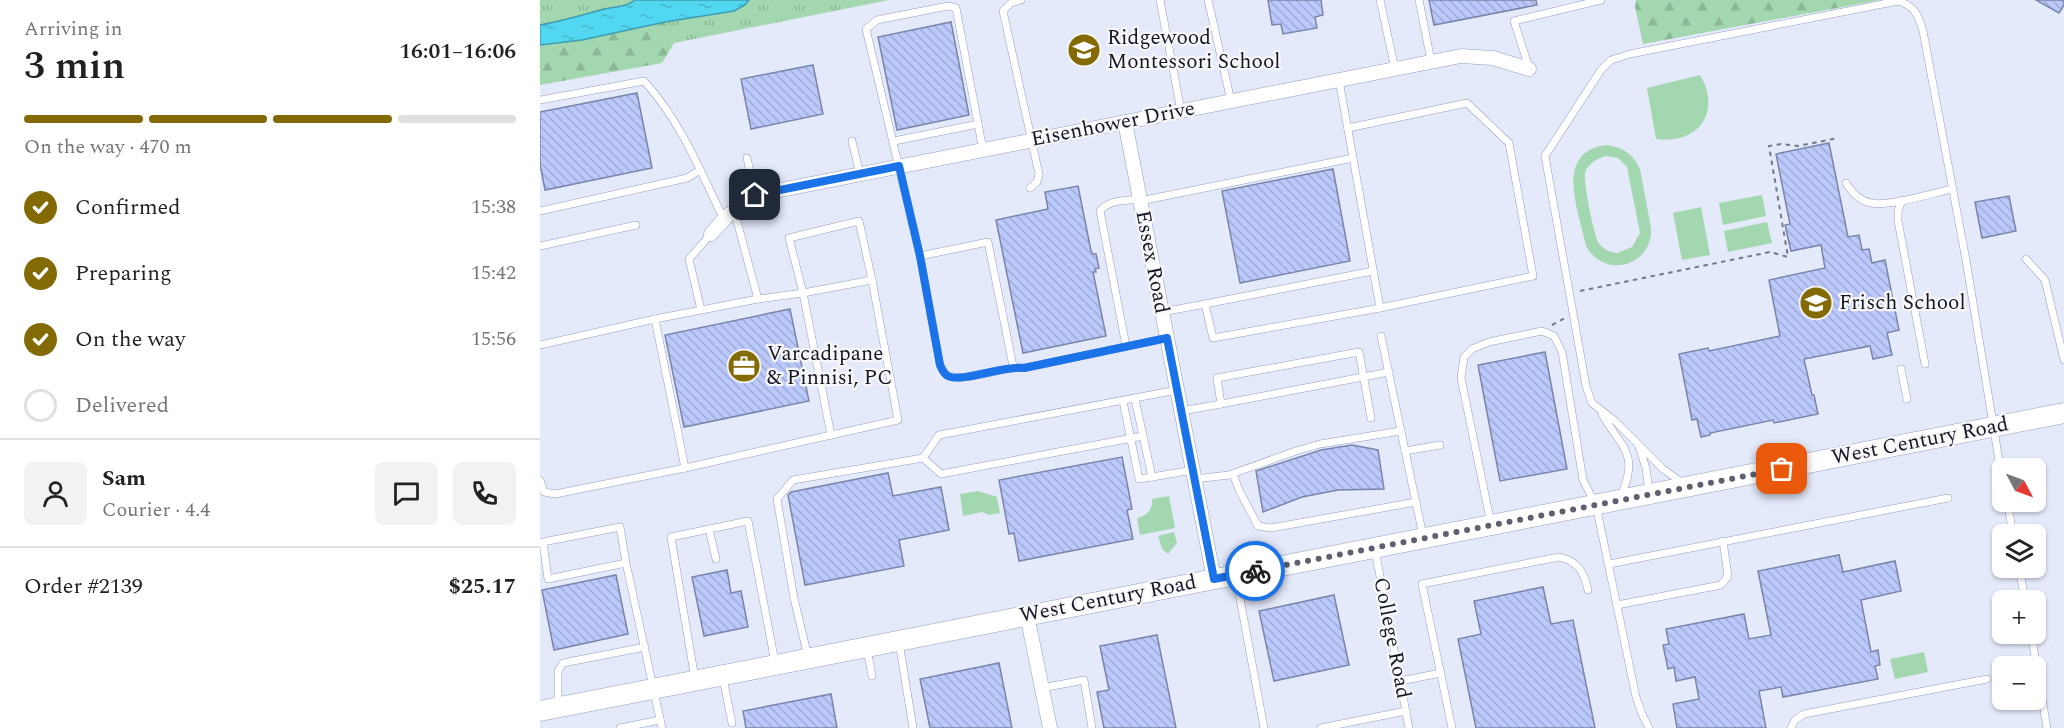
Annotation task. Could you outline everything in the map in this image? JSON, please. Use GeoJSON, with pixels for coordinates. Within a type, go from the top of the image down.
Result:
{"type":"FeatureCollection","features":[{"type":"Feature","properties":{"kind":"main road","name":"West Century Road"},"geometry":{"type":"LineString","coordinates":[[549,710],[866,646],[2064,413]]}},
{"type":"Feature","properties":{"kind":"street","name":"Eisenhower Drive"},"geometry":{"type":"LineString","coordinates":[[711,234],[729,215],[755,195],[1461,56],[1493,58],[1529,69]]}},
{"type":"Feature","properties":{"kind":"street","name":"Essex Road"},"geometry":{"type":"LineString","coordinates":[[1125,122],[1214,579]]}},
{"type":"Feature","properties":{"kind":"street"},"geometry":{"type":"LineString","coordinates":[[1028,615],[1050,728]]}},
{"type":"Feature","properties":{"kind":"lane"},"geometry":{"type":"LineString","coordinates":[[1021,0],[1006,7],[1003,17],[1039,179],[1030,188]]}},
{"type":"Feature","properties":{"kind":"lane"},"geometry":{"type":"LineString","coordinates":[[1160,0],[1181,111]]}},
{"type":"Feature","properties":{"kind":"lane"},"geometry":{"type":"LineString","coordinates":[[1208,0],[1231,101]]}},
{"type":"Feature","properties":{"kind":"lane"},"geometry":{"type":"LineString","coordinates":[[1380,0],[1395,69]]}},
{"type":"Feature","properties":{"kind":"lane"},"geometry":{"type":"LineString","coordinates":[[1419,0],[1431,61]]}},
{"type":"Feature","properties":{"kind":"lane"},"geometry":{"type":"LineString","coordinates":[[1529,69],[1515,21],[1601,0]]}},
{"type":"Feature","properties":{"kind":"lane"},"geometry":{"type":"LineString","coordinates":[[1688,487],[1663,469],[1638,443],[1592,403],[1586,386],[1545,156],[1601,70],[1611,60],[1620,56],[1898,1],[1908,4],[1916,11],[1923,31],[1966,260],[1998,458]]}},
{"type":"Feature","properties":{"kind":"lane"},"geometry":{"type":"LineString","coordinates":[[983,150],[956,8],[948,6],[877,20],[866,29],[920,256],[940,365],[945,374],[957,378],[1013,366],[1024,368],[1167,338]]}},
{"type":"Feature","properties":{"kind":"lane"},"geometry":{"type":"LineString","coordinates":[[1339,80],[1380,308]]}},
{"type":"Feature","properties":{"kind":"lane"},"geometry":{"type":"LineString","coordinates":[[540,100],[644,81],[659,97],[700,170],[729,215],[758,299]]}},
{"type":"Feature","properties":{"kind":"lane"},"geometry":{"type":"LineString","coordinates":[[1205,304],[1213,338],[1380,308],[1533,276],[1509,143],[1467,104],[1348,128]]}},
{"type":"Feature","properties":{"kind":"lane"},"geometry":{"type":"LineString","coordinates":[[894,141],[978,124]]}},
{"type":"Feature","properties":{"kind":"lane"},"geometry":{"type":"LineString","coordinates":[[852,141],[860,174]]}},
{"type":"Feature","properties":{"kind":"lane"},"geometry":{"type":"LineString","coordinates":[[747,158],[755,195]]}},
{"type":"Feature","properties":{"kind":"lane"},"geometry":{"type":"LineString","coordinates":[[1126,346],[1100,211],[1106,205],[1353,158]]}},
{"type":"Feature","properties":{"kind":"lane"},"geometry":{"type":"LineString","coordinates":[[540,211],[687,178],[700,170]]}},
{"type":"Feature","properties":{"kind":"lane"},"geometry":{"type":"LineString","coordinates":[[1846,183],[1855,195],[1876,204],[1952,189]]}},
{"type":"Feature","properties":{"kind":"lane"},"geometry":{"type":"LineString","coordinates":[[1902,200],[1898,211],[1898,221],[1924,364]]}},
{"type":"Feature","properties":{"kind":"lane"},"geometry":{"type":"LineString","coordinates":[[540,480],[544,492],[550,495],[685,468],[898,420],[859,221],[789,238],[803,293],[831,435]]}},
{"type":"Feature","properties":{"kind":"lane"},"geometry":{"type":"LineString","coordinates":[[540,246],[636,225]]}},
{"type":"Feature","properties":{"kind":"lane"},"geometry":{"type":"LineString","coordinates":[[701,310],[689,259],[711,234]]}},
{"type":"Feature","properties":{"kind":"lane"},"geometry":{"type":"LineString","coordinates":[[920,256],[988,242],[1013,366]]}},
{"type":"Feature","properties":{"kind":"lane"},"geometry":{"type":"LineString","coordinates":[[2026,259],[2045,280],[2064,360]]}},
{"type":"Feature","properties":{"kind":"lane"},"geometry":{"type":"LineString","coordinates":[[1162,312],[1373,271]]}},
{"type":"Feature","properties":{"kind":"lane"},"geometry":{"type":"LineString","coordinates":[[540,345],[655,319],[872,280]]}},
{"type":"Feature","properties":{"kind":"lane"},"geometry":{"type":"LineString","coordinates":[[655,319],[685,468]]}},
{"type":"Feature","properties":{"kind":"lane"},"geometry":{"type":"LineString","coordinates":[[1491,525],[1461,378],[1464,357],[1472,349],[1489,342],[1542,331],[1554,336],[1562,352],[1583,480],[1596,505],[1636,697],[1649,728]]}},
{"type":"Feature","properties":{"kind":"lane"},"geometry":{"type":"LineString","coordinates":[[1381,336],[1423,538]]}},
{"type":"Feature","properties":{"kind":"lane"},"geometry":{"type":"LineString","coordinates":[[1221,404],[1217,378],[1359,352],[1371,418]]}},
{"type":"Feature","properties":{"kind":"lane"},"geometry":{"type":"LineString","coordinates":[[1901,369],[1908,399]]}},
{"type":"Feature","properties":{"kind":"lane"},"geometry":{"type":"LineString","coordinates":[[1182,411],[1389,372]]}},
{"type":"Feature","properties":{"kind":"lane"},"geometry":{"type":"LineString","coordinates":[[808,658],[794,598],[777,499],[793,480],[923,458],[939,435],[1177,390]]}},
{"type":"Feature","properties":{"kind":"lane"},"geometry":{"type":"LineString","coordinates":[[1135,399],[1152,477]]}},
{"type":"Feature","properties":{"kind":"lane"},"geometry":{"type":"LineString","coordinates":[[1123,401],[1139,479],[1233,474],[1320,444],[1401,431]]}},
{"type":"Feature","properties":{"kind":"lane"},"geometry":{"type":"LineString","coordinates":[[1600,409],[1608,425],[1623,443],[1629,457],[1625,487],[1619,500]]}},
{"type":"Feature","properties":{"kind":"lane"},"geometry":{"type":"LineString","coordinates":[[923,458],[941,474],[1143,436]]}},
{"type":"Feature","properties":{"kind":"lane"},"geometry":{"type":"LineString","coordinates":[[1638,443],[1646,468],[1650,494]]}},
{"type":"Feature","properties":{"kind":"lane"},"geometry":{"type":"LineString","coordinates":[[1405,451],[1440,445]]}},
{"type":"Feature","properties":{"kind":"lane"},"geometry":{"type":"LineString","coordinates":[[1233,474],[1258,526],[1271,528],[1416,501]]}},
{"type":"Feature","properties":{"kind":"lane"},"geometry":{"type":"LineString","coordinates":[[1609,564],[1948,498]]}},
{"type":"Feature","properties":{"kind":"lane"},"geometry":{"type":"LineString","coordinates":[[696,681],[671,537],[748,520],[775,665]]}},
{"type":"Feature","properties":{"kind":"lane"},"geometry":{"type":"LineString","coordinates":[[620,728],[661,724],[620,526],[543,542],[548,579],[626,563]]}},
{"type":"Feature","properties":{"kind":"lane"},"geometry":{"type":"LineString","coordinates":[[709,529],[716,560]]}},
{"type":"Feature","properties":{"kind":"lane"},"geometry":{"type":"LineString","coordinates":[[1617,604],[1720,585],[1728,576],[1723,541]]}},
{"type":"Feature","properties":{"kind":"lane","name":"College Road"},"geometry":{"type":"LineString","coordinates":[[1375,548],[1409,728]]}},
{"type":"Feature","properties":{"kind":"lane"},"geometry":{"type":"LineString","coordinates":[[1452,728],[1422,584],[1559,557],[1576,564],[1582,571],[1588,590]]}},
{"type":"Feature","properties":{"kind":"lane"},"geometry":{"type":"LineString","coordinates":[[1236,574],[1264,728]]}},
{"type":"Feature","properties":{"kind":"lane"},"geometry":{"type":"LineString","coordinates":[[898,640],[913,728]]}},
{"type":"Feature","properties":{"kind":"lane"},"geometry":{"type":"LineString","coordinates":[[2033,644],[2047,728]]}},
{"type":"Feature","properties":{"kind":"lane"},"geometry":{"type":"LineString","coordinates":[[866,646],[872,676]]}},
{"type":"Feature","properties":{"kind":"lane"},"geometry":{"type":"LineString","coordinates":[[549,710],[558,671],[563,663],[645,647]]}},
{"type":"Feature","properties":{"kind":"lane"},"geometry":{"type":"LineString","coordinates":[[1400,681],[1441,673]]}},
{"type":"Feature","properties":{"kind":"lane"},"geometry":{"type":"LineString","coordinates":[[723,675],[732,723]]}},
{"type":"Feature","properties":{"kind":"lane"},"geometry":{"type":"LineString","coordinates":[[1791,728],[1795,720],[1803,714],[1987,679]]}},
{"type":"Feature","properties":{"kind":"lane"},"geometry":{"type":"LineString","coordinates":[[1042,688],[1084,680],[1092,728]]}},
{"type":"Feature","properties":{"kind":"lane"},"geometry":{"type":"LineString","coordinates":[[1322,728],[1406,711]]}},
{"type":"Feature","properties":{"kind":"path"},"geometry":{"type":"LineString","coordinates":[[1578,291],[1770,252],[1788,257],[1769,146],[1781,144],[1798,146],[1838,138]]}},
{"type":"Feature","properties":{"kind":"path"},"geometry":{"type":"LineString","coordinates":[[1542,331],[1573,313]]}},
{"type":"Feature","properties":{"kind":"green space"},"geometry":{"type":"Polygon","coordinates":[[[540,0],[889,0],[674,43],[664,22],[582,40],[540,45],[540,0]]]}},
{"type":"Feature","properties":{"kind":"green space"},"geometry":{"type":"Polygon","coordinates":[[[1636,0],[1880,0],[1643,44],[1635,7],[1636,0]]]}},
{"type":"Feature","properties":{"kind":"green space"},"geometry":{"type":"Polygon","coordinates":[[[665,22],[674,43],[662,63],[540,85],[540,45],[582,40],[665,22]]]}},
{"type":"Feature","properties":{"kind":"green space"},"geometry":{"type":"Polygon","coordinates":[[[1700,75],[1708,101],[1707,113],[1702,123],[1684,137],[1656,139],[1647,88],[1700,75]]]}},
{"type":"Feature","properties":{"kind":"green space"},"geometry":{"type":"Polygon","coordinates":[[[1606,145],[1618,147],[1631,155],[1640,169],[1651,228],[1650,241],[1644,252],[1626,264],[1604,263],[1594,257],[1586,246],[1575,201],[1574,185],[1575,171],[1580,159],[1590,150],[1606,145]],[[1605,156],[1596,160],[1590,164],[1585,173],[1589,208],[1598,242],[1606,250],[1617,253],[1632,247],[1640,233],[1627,167],[1618,158],[1605,156]]]}},
{"type":"Feature","properties":{"kind":"green space"},"geometry":{"type":"Polygon","coordinates":[[[1762,195],[1766,216],[1723,225],[1719,203],[1762,195]]]}},
{"type":"Feature","properties":{"kind":"green space"},"geometry":{"type":"Polygon","coordinates":[[[1701,207],[1710,255],[1682,260],[1673,213],[1701,207]]]}},
{"type":"Feature","properties":{"kind":"green space"},"geometry":{"type":"Polygon","coordinates":[[[1767,222],[1772,243],[1728,252],[1724,231],[1767,222]]]}},
{"type":"Feature","properties":{"kind":"green space"},"geometry":{"type":"Polygon","coordinates":[[[978,491],[997,497],[1000,513],[989,515],[982,512],[963,516],[960,494],[978,491]]]}},
{"type":"Feature","properties":{"kind":"green space"},"geometry":{"type":"Polygon","coordinates":[[[1169,496],[1175,528],[1140,535],[1137,518],[1149,511],[1152,499],[1169,496]]]}},
{"type":"Feature","properties":{"kind":"green space"},"geometry":{"type":"Polygon","coordinates":[[[1174,532],[1177,543],[1168,554],[1162,549],[1158,536],[1174,532]]]}},
{"type":"Feature","properties":{"kind":"green space"},"geometry":{"type":"Polygon","coordinates":[[[1924,652],[1928,672],[1895,679],[1890,659],[1924,652]]]}},
{"type":"Feature","properties":{"kind":"water"},"geometry":{"type":"Polygon","coordinates":[[[635,0],[749,0],[734,11],[665,22],[582,40],[540,45],[540,25],[624,6],[635,0]]]}},
{"type":"Feature","properties":{"kind":"building"},"geometry":{"type":"Polygon","coordinates":[[[1268,0],[1321,0],[1323,15],[1315,17],[1317,28],[1283,34],[1281,24],[1272,25],[1268,0]]]}},
{"type":"Feature","properties":{"kind":"building"},"geometry":{"type":"Polygon","coordinates":[[[1429,0],[1536,0],[1537,5],[1434,25],[1429,0]]]}},
{"type":"Feature","properties":{"kind":"building"},"geometry":{"type":"Polygon","coordinates":[[[2036,0],[2064,0],[2064,5],[2059,13],[2036,0]]]}},
{"type":"Feature","properties":{"kind":"building"},"geometry":{"type":"Polygon","coordinates":[[[951,22],[969,115],[897,130],[878,37],[951,22]]]}},
{"type":"Feature","properties":{"kind":"building"},"geometry":{"type":"Polygon","coordinates":[[[813,65],[823,114],[751,129],[741,79],[813,65]]]}},
{"type":"Feature","properties":{"kind":"building"},"geometry":{"type":"Polygon","coordinates":[[[637,93],[652,168],[545,190],[540,164],[540,112],[637,93]]]}},
{"type":"Feature","properties":{"kind":"building"},"geometry":{"type":"Polygon","coordinates":[[[1829,143],[1848,237],[1859,235],[1862,250],[1869,249],[1872,263],[1885,260],[1899,330],[1887,333],[1892,355],[1873,359],[1870,346],[1804,359],[1818,414],[1774,423],[1773,420],[1710,433],[1710,435],[1701,437],[1697,419],[1692,420],[1679,354],[1708,348],[1709,351],[1780,336],[1769,280],[1825,268],[1821,245],[1791,251],[1785,225],[1790,224],[1776,154],[1829,143]]]}},
{"type":"Feature","properties":{"kind":"building"},"geometry":{"type":"Polygon","coordinates":[[[1333,169],[1350,261],[1240,283],[1222,191],[1333,169]]]}},
{"type":"Feature","properties":{"kind":"building"},"geometry":{"type":"Polygon","coordinates":[[[1078,186],[1091,251],[1096,254],[1099,268],[1093,272],[1106,336],[1023,353],[996,220],[1048,209],[1045,192],[1078,186]]]}},
{"type":"Feature","properties":{"kind":"building"},"geometry":{"type":"Polygon","coordinates":[[[2009,196],[2016,231],[1982,238],[1975,202],[2009,196]]]}},
{"type":"Feature","properties":{"kind":"building"},"geometry":{"type":"Polygon","coordinates":[[[790,309],[809,401],[684,427],[665,335],[790,309]]]}},
{"type":"Feature","properties":{"kind":"building"},"geometry":{"type":"Polygon","coordinates":[[[1545,352],[1567,469],[1500,481],[1478,365],[1545,352]]]}},
{"type":"Feature","properties":{"kind":"building"},"geometry":{"type":"Polygon","coordinates":[[[1352,445],[1378,450],[1384,489],[1338,490],[1302,497],[1263,512],[1256,471],[1321,450],[1352,445]]]}},
{"type":"Feature","properties":{"kind":"building"},"geometry":{"type":"Polygon","coordinates":[[[1122,457],[1132,509],[1127,510],[1133,539],[1019,561],[1014,533],[1009,534],[999,480],[1122,457]]]}},
{"type":"Feature","properties":{"kind":"building"},"geometry":{"type":"Polygon","coordinates":[[[888,473],[893,496],[941,487],[949,530],[899,540],[904,566],[805,585],[788,495],[791,492],[888,473]]]}},
{"type":"Feature","properties":{"kind":"building"},"geometry":{"type":"Polygon","coordinates":[[[1839,555],[1843,572],[1895,561],[1901,591],[1861,600],[1871,652],[1878,650],[1880,665],[1875,666],[1878,679],[1783,697],[1781,687],[1759,691],[1766,728],[1677,728],[1673,704],[1699,699],[1695,677],[1676,681],[1674,667],[1668,669],[1663,645],[1669,644],[1666,629],[1744,614],[1749,639],[1771,635],[1758,571],[1839,555]]]}},
{"type":"Feature","properties":{"kind":"building"},"geometry":{"type":"Polygon","coordinates":[[[727,570],[731,593],[741,591],[748,627],[704,636],[692,577],[727,570]]]}},
{"type":"Feature","properties":{"kind":"building"},"geometry":{"type":"Polygon","coordinates":[[[616,575],[628,634],[554,650],[542,590],[616,575]]]}},
{"type":"Feature","properties":{"kind":"building"},"geometry":{"type":"Polygon","coordinates":[[[1543,587],[1551,624],[1573,620],[1595,728],[1476,728],[1458,639],[1481,634],[1474,601],[1543,587]]]}},
{"type":"Feature","properties":{"kind":"building"},"geometry":{"type":"Polygon","coordinates":[[[1334,595],[1349,665],[1274,681],[1259,611],[1334,595]]]}},
{"type":"Feature","properties":{"kind":"building"},"geometry":{"type":"Polygon","coordinates":[[[1157,635],[1176,728],[1104,728],[1097,692],[1109,690],[1100,646],[1157,635]]]}},
{"type":"Feature","properties":{"kind":"building"},"geometry":{"type":"Polygon","coordinates":[[[999,663],[1012,728],[930,728],[920,679],[999,663]]]}},
{"type":"Feature","properties":{"kind":"building"},"geometry":{"type":"Polygon","coordinates":[[[831,694],[837,728],[746,728],[743,711],[831,694]]]}},
{"type":"Feature","properties":{"kind":"way so far"},"geometry":{"type":"LineString","coordinates":[[1255,571],[1782,469]]}},
{"type":"Feature","properties":{"kind":"place","name":"Ridgewood Montessori School"},"geometry":{"type":"Point","coordinates":[1084,50]}},
{"type":"Feature","properties":{"kind":"place","name":"Frisch School"},"geometry":{"type":"Point","coordinates":[1816,303]}},
{"type":"Feature","properties":{"kind":"place","name":"Varcadipane & Pinnisi, PC"},"geometry":{"type":"Point","coordinates":[744,366]}},
{"type":"Feature","properties":{"kind":"route"},"geometry":{"type":"LineString","coordinates":[[755,195],[899,166],[920,256],[940,365],[948,376],[957,378],[1013,366],[1024,368],[1167,338],[1214,579],[1255,571]]}}]}
